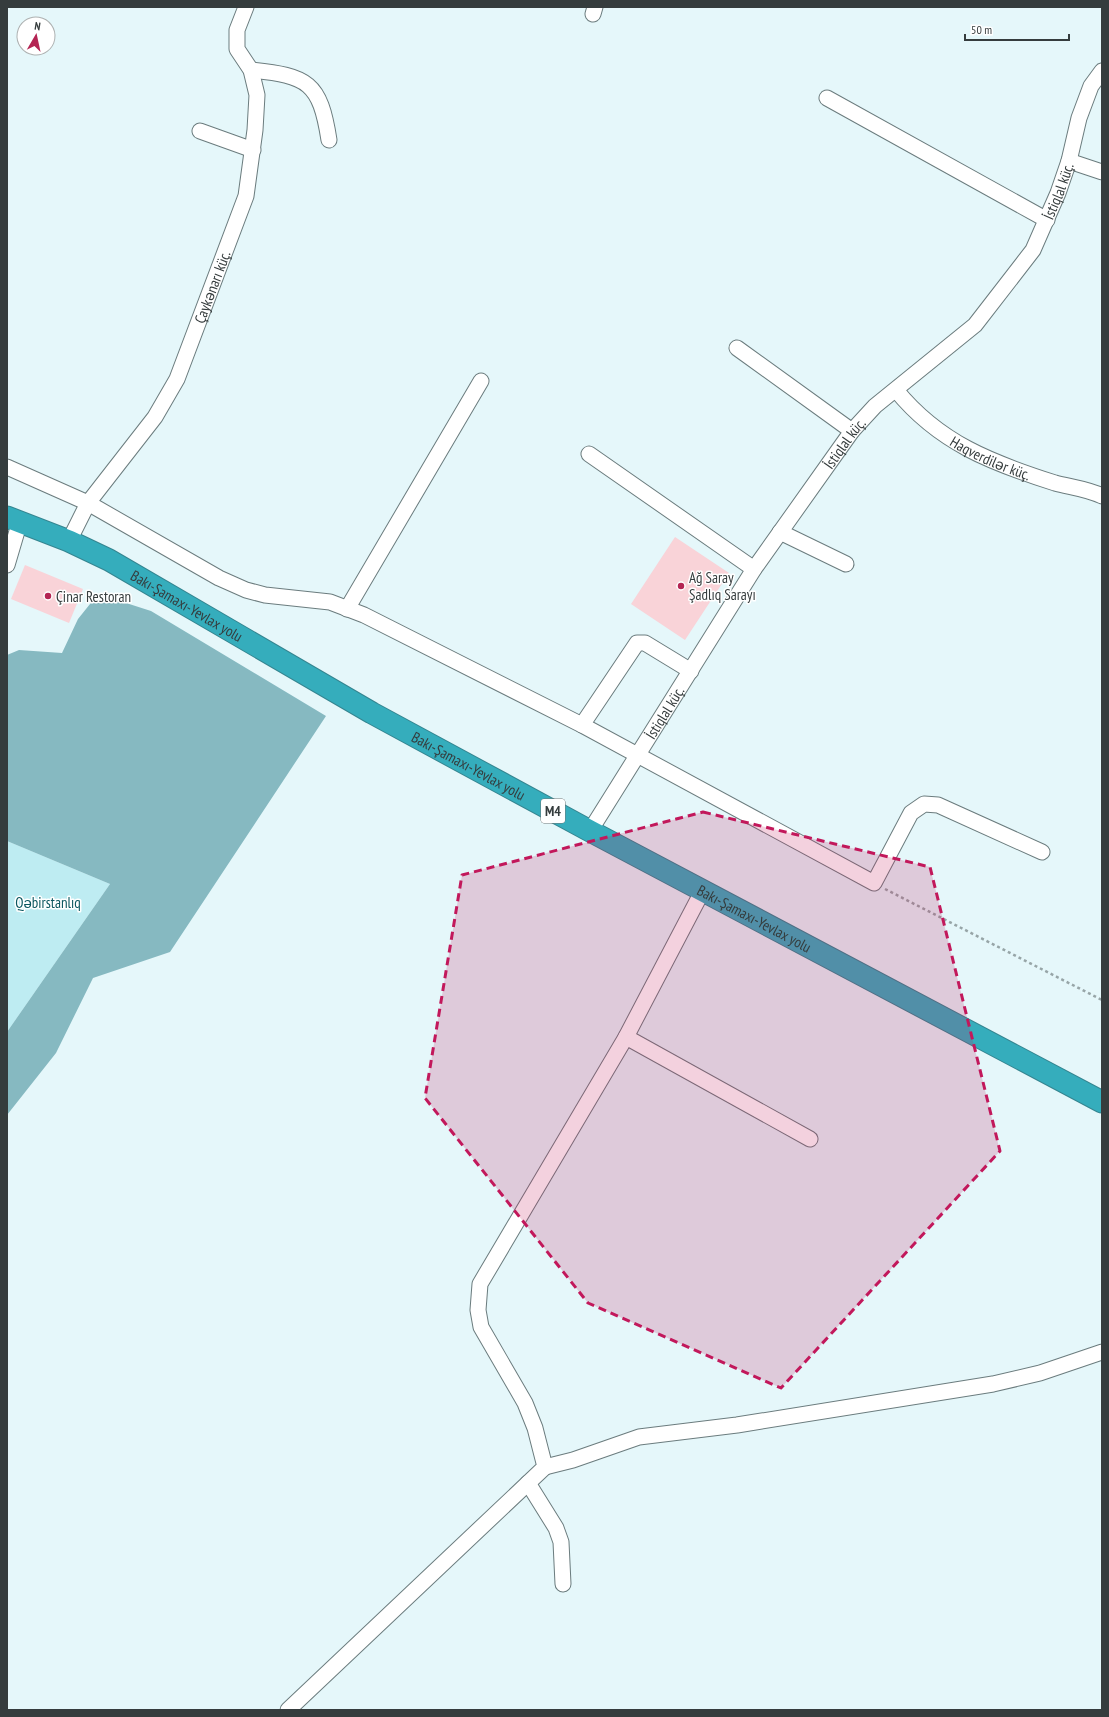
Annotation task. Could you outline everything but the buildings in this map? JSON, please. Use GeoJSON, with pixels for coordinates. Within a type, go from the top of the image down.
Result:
{"type":"FeatureCollection","features":[{"type":"Feature","properties":{"kind":"highway","name":"Bakı-Şamaxı-Yevlax yolu"},"geometry":{"type":"LineString","coordinates":[[13,520],[69,541],[109,560],[372,713],[590,831],[1102,1102]]}},
{"type":"Feature","properties":{"kind":"street","name":"Çaykənarı küç."},"geometry":{"type":"LineString","coordinates":[[69,541],[88,503],[155,417],[177,378],[246,196],[253,150],[257,95],[251,70],[237,49],[237,30],[246,7]]}},
{"type":"Feature","properties":{"kind":"street"},"geometry":{"type":"LineString","coordinates":[[251,70],[283,74],[308,85],[320,100],[325,113],[330,140]]}},
{"type":"Feature","properties":{"kind":"street","name":"İstiqlal küç."},"geometry":{"type":"LineString","coordinates":[[590,831],[754,570],[852,431],[876,406],[975,326],[1033,250],[1047,220],[1069,161],[1084,105],[1091,86],[1102,71]]}},
{"type":"Feature","properties":{"kind":"street"},"geometry":{"type":"LineString","coordinates":[[827,98],[1047,220]]}},
{"type":"Feature","properties":{"kind":"street"},"geometry":{"type":"LineString","coordinates":[[200,131],[253,150]]}},
{"type":"Feature","properties":{"kind":"street"},"geometry":{"type":"LineString","coordinates":[[1069,161],[1102,172]]}},
{"type":"Feature","properties":{"kind":"street"},"geometry":{"type":"LineString","coordinates":[[737,348],[852,431]]}},
{"type":"Feature","properties":{"kind":"street"},"geometry":{"type":"LineString","coordinates":[[347,608],[481,381]]}},
{"type":"Feature","properties":{"kind":"street","name":"Haqverdilər küç."},"geometry":{"type":"LineString","coordinates":[[896,390],[911,408],[945,436],[968,450],[1055,483],[1102,496]]}},
{"type":"Feature","properties":{"kind":"street"},"geometry":{"type":"LineString","coordinates":[[589,454],[754,570]]}},
{"type":"Feature","properties":{"kind":"street"},"geometry":{"type":"LineString","coordinates":[[7,467],[88,503],[219,578],[246,590],[265,595],[330,602],[372,618],[582,725],[874,883],[911,814],[924,804],[938,804],[951,812],[1042,852]]}},
{"type":"Feature","properties":{"kind":"street"},"geometry":{"type":"LineString","coordinates":[[7,565],[13,520]]}},
{"type":"Feature","properties":{"kind":"street"},"geometry":{"type":"LineString","coordinates":[[780,532],[846,564]]}},
{"type":"Feature","properties":{"kind":"street"},"geometry":{"type":"LineString","coordinates":[[582,725],[637,643],[645,642],[691,671]]}},
{"type":"Feature","properties":{"kind":"street"},"geometry":{"type":"LineString","coordinates":[[545,1467],[535,1428],[525,1403],[481,1327],[478,1310],[480,1284],[626,1037],[703,890]]}},
{"type":"Feature","properties":{"kind":"street"},"geometry":{"type":"LineString","coordinates":[[626,1037],[810,1139]]}},
{"type":"Feature","properties":{"kind":"street"},"geometry":{"type":"LineString","coordinates":[[288,1710],[545,1467],[573,1460],[639,1437],[737,1425],[993,1384],[1040,1373],[1102,1352]]}},
{"type":"Feature","properties":{"kind":"street"},"geometry":{"type":"LineString","coordinates":[[528,1483],[556,1528],[561,1542],[563,1584]]}},
{"type":"Feature","properties":{"kind":"path"},"geometry":{"type":"LineString","coordinates":[[874,883],[1102,1000]]}},
{"type":"Feature","properties":{"kind":"highlighted area"},"geometry":{"type":"Polygon","coordinates":[[[703,812],[930,867],[1000,1151],[781,1388],[588,1303],[425,1098],[462,875],[703,812]]]}},
{"type":"Feature","properties":{"kind":"green space","name":"Qəbirstanlıq"},"geometry":{"type":"Polygon","coordinates":[[[7,841],[110,884],[7,1032],[7,841]]]}},
{"type":"Feature","properties":{"kind":"shaded area"},"geometry":{"type":"Polygon","coordinates":[[[98,594],[151,611],[326,716],[170,952],[93,978],[56,1053],[7,1115],[7,1032],[110,884],[7,841],[7,655],[19,650],[62,653],[78,619],[98,594]]]}},
{"type":"Feature","properties":{"kind":"place","name":"Ağ Saray Şadlıq Sarayı"},"geometry":{"type":"Point","coordinates":[681,586]}},
{"type":"Feature","properties":{"kind":"place","name":"Çinar Restoran"},"geometry":{"type":"Point","coordinates":[48,596]}}]}
